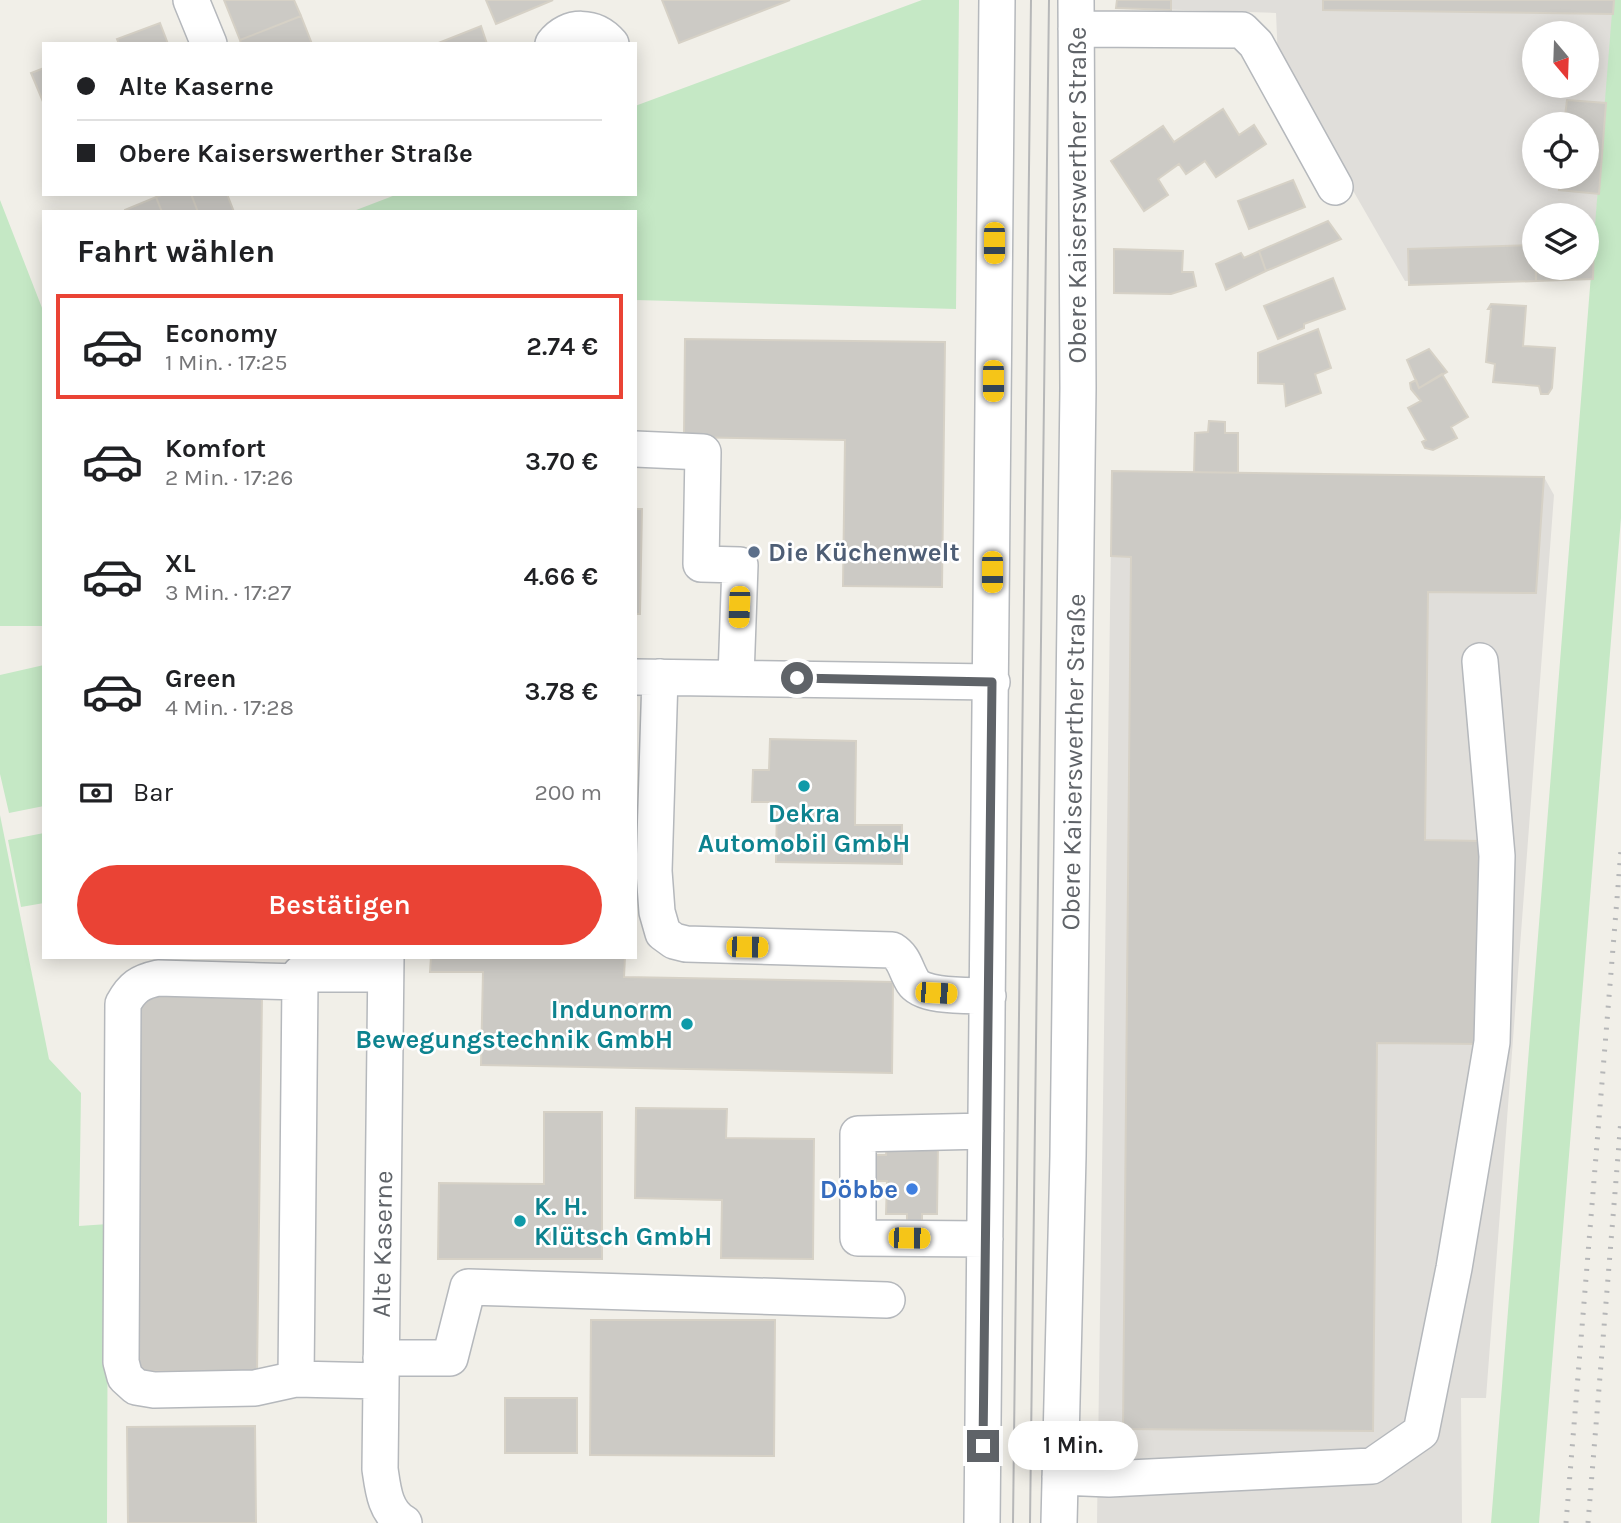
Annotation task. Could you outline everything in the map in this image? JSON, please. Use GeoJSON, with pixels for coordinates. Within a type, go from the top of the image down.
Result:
{"type":"FeatureCollection","features":[{"type":"Feature","properties":{"kind":"street"},"geometry":{"type":"LineString","coordinates":[[191,0],[208,42]]}},
{"type":"Feature","properties":{"kind":"street"},"geometry":{"type":"LineString","coordinates":[[982,1523],[998,0]]}},
{"type":"Feature","properties":{"kind":"street"},"geometry":{"type":"LineString","coordinates":[[1076,14],[1242,30],[1256,44],[1335,187]]}},
{"type":"Feature","properties":{"kind":"street","name":"Obere Kaiserswerther Straße"},"geometry":{"type":"LineString","coordinates":[[1059,1523],[1068,1128],[1078,388],[1076,14]]}},
{"type":"Feature","properties":{"kind":"street"},"geometry":{"type":"LineString","coordinates":[[554,42],[565,33],[596,24]]}},
{"type":"Feature","properties":{"kind":"street"},"geometry":{"type":"LineString","coordinates":[[637,449],[703,452],[701,564],[740,565],[736,677]]}},
{"type":"Feature","properties":{"kind":"street"},"geometry":{"type":"LineString","coordinates":[[1060,1477],[1110,1479],[1372,1466],[1421,1432],[1454,1268],[1492,1042],[1497,856],[1480,662]]}},
{"type":"Feature","properties":{"kind":"street"},"geometry":{"type":"LineString","coordinates":[[988,996],[924,991],[914,984],[904,961],[892,950],[686,944],[674,941],[663,933],[657,912],[654,871],[648,677],[992,682]]}},
{"type":"Feature","properties":{"kind":"street"},"geometry":{"type":"LineString","coordinates":[[296,1379],[300,974],[385,965]]}},
{"type":"Feature","properties":{"kind":"street","name":"Alte Kaserne"},"geometry":{"type":"LineString","coordinates":[[385,965],[381,1479],[385,1498],[395,1518],[404,1523]]}},
{"type":"Feature","properties":{"kind":"street"},"geometry":{"type":"LineString","coordinates":[[300,982],[158,978],[132,988],[123,1004],[121,1362],[125,1377],[136,1387],[154,1390],[255,1388],[296,1379],[381,1370],[450,1358],[468,1287],[887,1300]]}},
{"type":"Feature","properties":{"kind":"street"},"geometry":{"type":"LineString","coordinates":[[985,1239],[858,1238],[859,1134],[986,1131]]}},
{"type":"Feature","properties":{"kind":"shaded area"},"geometry":{"type":"Polygon","coordinates":[[[1118,0],[1614,0],[1599,181],[1599,112],[1522,112],[1522,189],[1598,189],[1597,203],[1522,203],[1522,277],[1405,281],[1278,60],[1276,13],[1118,8],[1118,0]]]}},
{"type":"Feature","properties":{"kind":"shaded area"},"geometry":{"type":"Polygon","coordinates":[[[1112,471],[1544,477],[1554,495],[1486,1398],[1461,1398],[1462,1523],[1097,1523],[1112,471]]]}},
{"type":"Feature","properties":{"kind":"green space"},"geometry":{"type":"Polygon","coordinates":[[[922,0],[959,0],[956,309],[637,300],[637,210],[356,210],[393,196],[637,196],[637,105],[922,0]]]}},
{"type":"Feature","properties":{"kind":"green space"},"geometry":{"type":"Polygon","coordinates":[[[1613,0],[1621,0],[1621,518],[1539,1523],[1491,1523],[1591,280],[1599,280],[1599,203],[1597,203],[1613,0]]]}},
{"type":"Feature","properties":{"kind":"green space"},"geometry":{"type":"Polygon","coordinates":[[[0,200],[42,308],[42,626],[0,626],[0,200]]]}},
{"type":"Feature","properties":{"kind":"green space"},"geometry":{"type":"Polygon","coordinates":[[[42,665],[42,806],[9,813],[0,774],[0,675],[42,665]]]}},
{"type":"Feature","properties":{"kind":"green space"},"geometry":{"type":"Polygon","coordinates":[[[0,815],[49,1059],[81,1093],[79,1226],[108,1224],[107,1523],[0,1523],[0,815]]]}},
{"type":"Feature","properties":{"kind":"green space"},"geometry":{"type":"Polygon","coordinates":[[[42,833],[42,903],[21,907],[8,840],[42,833]]]}},
{"type":"Feature","properties":{"kind":"building"},"geometry":{"type":"Polygon","coordinates":[[[224,0],[294,0],[301,16],[240,40],[224,0]]]}},
{"type":"Feature","properties":{"kind":"building"},"geometry":{"type":"Polygon","coordinates":[[[486,0],[553,0],[496,24],[486,0]]]}},
{"type":"Feature","properties":{"kind":"building"},"geometry":{"type":"Polygon","coordinates":[[[662,0],[790,0],[679,43],[662,0]]]}},
{"type":"Feature","properties":{"kind":"building"},"geometry":{"type":"Polygon","coordinates":[[[1117,0],[1171,0],[1171,10],[1116,8],[1117,0]]]}},
{"type":"Feature","properties":{"kind":"building"},"geometry":{"type":"Polygon","coordinates":[[[1323,0],[1614,0],[1613,14],[1323,10],[1323,0]]]}},
{"type":"Feature","properties":{"kind":"building"},"geometry":{"type":"Polygon","coordinates":[[[301,16],[311,42],[240,42],[301,16]]]}},
{"type":"Feature","properties":{"kind":"building"},"geometry":{"type":"Polygon","coordinates":[[[160,23],[167,42],[118,42],[117,39],[160,23]]]}},
{"type":"Feature","properties":{"kind":"building"},"geometry":{"type":"Polygon","coordinates":[[[481,26],[486,42],[441,42],[481,26]]]}},
{"type":"Feature","properties":{"kind":"building"},"geometry":{"type":"Polygon","coordinates":[[[42,69],[42,99],[31,73],[42,69]]]}},
{"type":"Feature","properties":{"kind":"building"},"geometry":{"type":"Polygon","coordinates":[[[1567,100],[1606,103],[1599,194],[1559,190],[1599,189],[1599,112],[1566,112],[1567,100]]]}},
{"type":"Feature","properties":{"kind":"building"},"geometry":{"type":"Polygon","coordinates":[[[1223,109],[1239,135],[1254,125],[1266,144],[1216,177],[1205,161],[1186,174],[1179,164],[1158,179],[1168,195],[1144,211],[1111,161],[1163,126],[1174,142],[1223,109]]]}},
{"type":"Feature","properties":{"kind":"building"},"geometry":{"type":"Polygon","coordinates":[[[1293,180],[1305,207],[1249,229],[1238,201],[1293,180]]]}},
{"type":"Feature","properties":{"kind":"building"},"geometry":{"type":"Polygon","coordinates":[[[192,196],[197,210],[161,210],[156,197],[192,196]]]}},
{"type":"Feature","properties":{"kind":"building"},"geometry":{"type":"Polygon","coordinates":[[[192,196],[228,196],[233,210],[197,210],[192,196]]]}},
{"type":"Feature","properties":{"kind":"building"},"geometry":{"type":"Polygon","coordinates":[[[156,197],[161,210],[125,210],[156,197]]]}},
{"type":"Feature","properties":{"kind":"building"},"geometry":{"type":"Polygon","coordinates":[[[1328,221],[1341,239],[1266,271],[1259,251],[1328,221]]]}},
{"type":"Feature","properties":{"kind":"building"},"geometry":{"type":"Polygon","coordinates":[[[1522,245],[1522,280],[1536,281],[1409,285],[1408,249],[1522,245]]]}},
{"type":"Feature","properties":{"kind":"building"},"geometry":{"type":"Polygon","coordinates":[[[1114,249],[1183,251],[1182,272],[1193,272],[1196,286],[1171,294],[1114,293],[1114,249]]]}},
{"type":"Feature","properties":{"kind":"building"},"geometry":{"type":"Polygon","coordinates":[[[1259,251],[1266,271],[1226,290],[1216,264],[1241,253],[1244,258],[1259,251]]]}},
{"type":"Feature","properties":{"kind":"building"},"geometry":{"type":"Polygon","coordinates":[[[1333,278],[1345,309],[1304,324],[1304,328],[1278,339],[1264,306],[1333,278]]]}},
{"type":"Feature","properties":{"kind":"building"},"geometry":{"type":"Polygon","coordinates":[[[1491,304],[1526,306],[1523,346],[1555,348],[1552,388],[1548,394],[1541,394],[1539,386],[1493,382],[1495,364],[1486,362],[1491,309],[1488,309],[1491,304]]]}},
{"type":"Feature","properties":{"kind":"building"},"geometry":{"type":"Polygon","coordinates":[[[1318,329],[1331,368],[1315,374],[1321,393],[1286,406],[1284,384],[1258,383],[1258,353],[1318,329]]]}},
{"type":"Feature","properties":{"kind":"building"},"geometry":{"type":"Polygon","coordinates":[[[685,339],[945,342],[942,587],[843,586],[845,440],[684,437],[685,339]]]}},
{"type":"Feature","properties":{"kind":"building"},"geometry":{"type":"Polygon","coordinates":[[[1429,349],[1447,372],[1419,388],[1407,360],[1429,349]]]}},
{"type":"Feature","properties":{"kind":"building"},"geometry":{"type":"Polygon","coordinates":[[[1442,374],[1468,417],[1451,427],[1457,438],[1433,450],[1425,448],[1422,442],[1426,440],[1408,408],[1421,401],[1411,389],[1410,383],[1416,380],[1419,388],[1442,374]]]}},
{"type":"Feature","properties":{"kind":"building"},"geometry":{"type":"Polygon","coordinates":[[[1209,421],[1225,422],[1225,433],[1238,433],[1238,473],[1194,473],[1195,433],[1208,432],[1209,421]]]}},
{"type":"Feature","properties":{"kind":"building"},"geometry":{"type":"Polygon","coordinates":[[[1112,471],[1544,477],[1536,593],[1428,592],[1425,840],[1481,841],[1479,1044],[1377,1043],[1373,1431],[1123,1429],[1131,557],[1111,556],[1112,471]]]}},
{"type":"Feature","properties":{"kind":"building"},"geometry":{"type":"Polygon","coordinates":[[[637,509],[642,509],[640,614],[637,614],[637,509]]]}},
{"type":"Feature","properties":{"kind":"building","name":"Dekra Automobil GmbH"},"geometry":{"type":"Polygon","coordinates":[[[770,739],[856,741],[855,825],[902,825],[902,864],[776,862],[777,802],[752,802],[753,770],[769,770],[770,739]]]}},
{"type":"Feature","properties":{"kind":"building","name":"Indunorm Bewegungstechnik GmbH"},"geometry":{"type":"Polygon","coordinates":[[[431,959],[625,959],[624,977],[893,982],[892,1073],[481,1065],[483,972],[430,972],[431,959]]]}},
{"type":"Feature","properties":{"kind":"building"},"geometry":{"type":"Polygon","coordinates":[[[137,996],[262,996],[257,1372],[132,1371],[137,996]]]}},
{"type":"Feature","properties":{"kind":"building"},"geometry":{"type":"Polygon","coordinates":[[[636,1108],[727,1109],[726,1138],[814,1139],[813,1259],[721,1258],[722,1200],[635,1198],[636,1108]]]}},
{"type":"Feature","properties":{"kind":"building","name":"K. H. Klütsch GmbH"},"geometry":{"type":"Polygon","coordinates":[[[544,1112],[602,1112],[602,1259],[438,1259],[439,1183],[544,1184],[544,1112]]]}},
{"type":"Feature","properties":{"kind":"building","name":"Döbbe"},"geometry":{"type":"Polygon","coordinates":[[[887,1143],[938,1143],[937,1214],[922,1214],[922,1222],[907,1222],[907,1214],[886,1214],[887,1181],[871,1181],[872,1155],[886,1155],[887,1143]]]}},
{"type":"Feature","properties":{"kind":"building"},"geometry":{"type":"Polygon","coordinates":[[[591,1320],[775,1320],[774,1456],[590,1455],[591,1320]]]}},
{"type":"Feature","properties":{"kind":"building"},"geometry":{"type":"Polygon","coordinates":[[[505,1398],[577,1398],[577,1453],[505,1453],[505,1398]]]}},
{"type":"Feature","properties":{"kind":"building"},"geometry":{"type":"Polygon","coordinates":[[[255,1426],[256,1523],[128,1523],[127,1427],[255,1426]]]}},
{"type":"Feature","properties":{"kind":"tram line"},"geometry":{"type":"LineString","coordinates":[[1013,1523],[1031,0]]}},
{"type":"Feature","properties":{"kind":"tram line"},"geometry":{"type":"LineString","coordinates":[[1030,1523],[1049,0]]}},
{"type":"Feature","properties":{"kind":"railway"},"geometry":{"type":"LineString","coordinates":[[1566,1523],[1621,850]]}},
{"type":"Feature","properties":{"kind":"railway"},"geometry":{"type":"LineString","coordinates":[[1588,1523],[1621,1119]]}},
{"type":"Feature","properties":{"kind":"place","name":"Die Küchenwelt"},"geometry":{"type":"Point","coordinates":[754,552]}},
{"type":"Feature","properties":{"kind":"place","name":"Dekra Automobil GmbH"},"geometry":{"type":"Point","coordinates":[804,786]}},
{"type":"Feature","properties":{"kind":"place","name":"Indunorm Bewegungstechnik GmbH"},"geometry":{"type":"Point","coordinates":[687,1024]}},
{"type":"Feature","properties":{"kind":"place","name":"Döbbe"},"geometry":{"type":"Point","coordinates":[912,1189]}},
{"type":"Feature","properties":{"kind":"place","name":"K. H. Klütsch GmbH"},"geometry":{"type":"Point","coordinates":[520,1221]}},
{"type":"Feature","properties":{"kind":"route"},"geometry":{"type":"LineString","coordinates":[[797,678],[992,682],[983,1446]]}}]}
